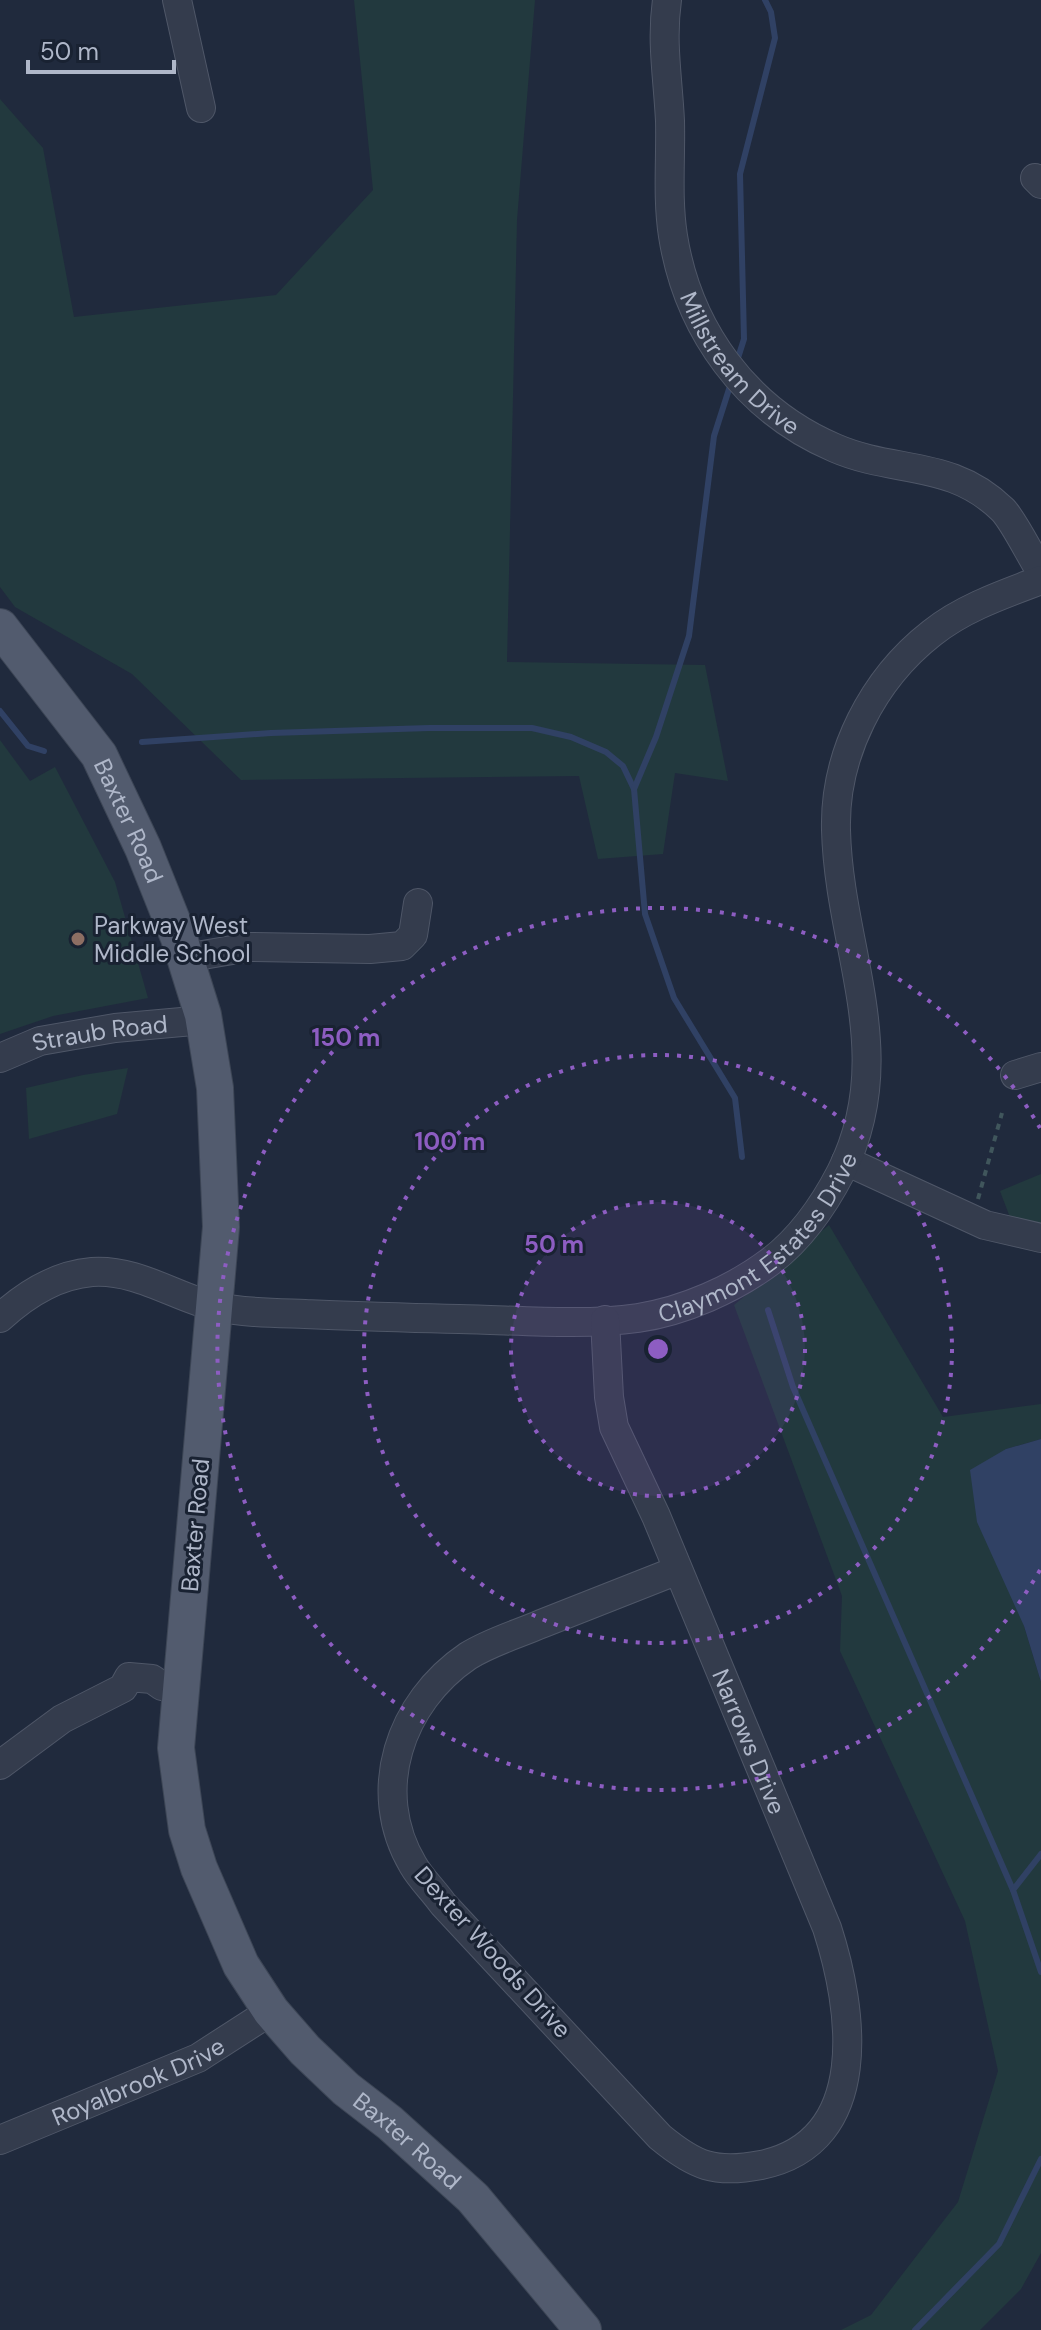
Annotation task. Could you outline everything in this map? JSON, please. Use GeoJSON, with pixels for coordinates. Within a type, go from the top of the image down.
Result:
{"type":"FeatureCollection","features":[{"type":"Feature","properties":{"kind":"main road","name":"Baxter Road"},"geometry":{"type":"LineString","coordinates":[[0,627],[99,755],[143,848],[185,958],[204,1020],[215,1088],[221,1227],[215,1306],[171,1687],[187,1830],[199,1868],[241,1965],[271,2011],[305,2050],[346,2089],[390,2123],[473,2198],[583,2330]]}},
{"type":"Feature","properties":{"kind":"street"},"geometry":{"type":"LineString","coordinates":[[177,0],[201,108]]}},
{"type":"Feature","properties":{"kind":"street","name":"Millstream Drive"},"geometry":{"type":"LineString","coordinates":[[667,0],[663,46],[669,108],[673,236],[690,303],[733,375],[799,429],[836,449],[885,462],[934,470],[975,487],[1005,512],[1041,572]]}},
{"type":"Feature","properties":{"kind":"street","name":"Claymont Estates Drive"},"geometry":{"type":"LineString","coordinates":[[0,1318],[19,1300],[58,1279],[94,1272],[121,1274],[215,1306],[264,1312],[339,1316],[640,1318],[705,1298],[741,1281],[774,1259],[803,1229],[826,1198],[846,1161],[862,1107],[868,1058],[866,1028],[835,826],[840,785],[859,721],[881,686],[933,632],[998,596],[1041,580]]}},
{"type":"Feature","properties":{"kind":"street"},"geometry":{"type":"LineString","coordinates":[[185,958],[250,947],[370,949],[402,946],[413,935],[418,903]]}},
{"type":"Feature","properties":{"kind":"street","name":"Straub Road"},"geometry":{"type":"LineString","coordinates":[[0,1058],[40,1041],[115,1028],[204,1020]]}},
{"type":"Feature","properties":{"kind":"street"},"geometry":{"type":"LineString","coordinates":[[846,1161],[985,1225],[1041,1238]]}},
{"type":"Feature","properties":{"kind":"street","name":"Narrows Drive"},"geometry":{"type":"LineString","coordinates":[[605,1320],[609,1397],[614,1427],[656,1516],[827,1928],[839,1964],[847,2016],[843,2088],[825,2125],[814,2139],[792,2154]]}},
{"type":"Feature","properties":{"kind":"street","name":"Dexter Woods Drive"},"geometry":{"type":"LineString","coordinates":[[678,1570],[470,1655],[438,1680],[405,1727],[396,1754],[392,1784],[394,1809],[401,1839],[413,1866],[443,1904],[660,2137],[684,2156],[702,2165],[725,2169],[766,2164],[792,2154]]}},
{"type":"Feature","properties":{"kind":"street"},"geometry":{"type":"LineString","coordinates":[[0,1765],[62,1719],[123,1688],[153,1693],[171,1687]]}},
{"type":"Feature","properties":{"kind":"street","name":"Royalbrook Drive"},"geometry":{"type":"LineString","coordinates":[[0,2140],[198,2058],[271,2011]]}},
{"type":"Feature","properties":{"kind":"path"},"geometry":{"type":"LineString","coordinates":[[975,1207],[1002,1113]]}},
{"type":"Feature","properties":{"kind":"green space"},"geometry":{"type":"Polygon","coordinates":[[[354,0],[535,0],[517,220],[507,662],[705,665],[728,781],[675,773],[663,854],[598,859],[579,776],[241,780],[132,674],[15,607],[0,587],[0,99],[43,148],[74,317],[276,295],[373,190],[354,0]]]}},
{"type":"Feature","properties":{"kind":"green space"},"geometry":{"type":"Polygon","coordinates":[[[0,740],[30,781],[55,767],[115,882],[148,998],[53,1016],[0,1034],[0,740]]]}},
{"type":"Feature","properties":{"kind":"green space"},"geometry":{"type":"Polygon","coordinates":[[[128,1068],[117,1114],[29,1139],[26,1088],[128,1068]]]}},
{"type":"Feature","properties":{"kind":"green space"},"geometry":{"type":"Polygon","coordinates":[[[1041,1174],[1041,1231],[1017,1236],[1000,1191],[1041,1174]]]}},
{"type":"Feature","properties":{"kind":"green space"},"geometry":{"type":"Polygon","coordinates":[[[829,1225],[943,1417],[1041,1404],[1041,1439],[1006,1449],[1024,1626],[1041,1682],[1041,2253],[1021,2289],[980,2330],[841,2330],[871,2315],[958,2202],[998,2071],[965,1921],[840,1651],[842,1596],[734,1305],[829,1225]]]}},
{"type":"Feature","properties":{"kind":"water"},"geometry":{"type":"Polygon","coordinates":[[[1041,1439],[1041,1682],[1024,1626],[977,1522],[970,1470],[1006,1449],[1041,1439]]]}},
{"type":"Feature","properties":{"kind":"waterway"},"geometry":{"type":"LineString","coordinates":[[737,361],[744,339],[740,174],[775,38],[771,12],[765,0]]}},
{"type":"Feature","properties":{"kind":"waterway"},"geometry":{"type":"LineString","coordinates":[[634,789],[656,737],[689,636],[714,436],[731,383]]}},
{"type":"Feature","properties":{"kind":"waterway"},"geometry":{"type":"LineString","coordinates":[[0,711],[28,746],[44,751]]}},
{"type":"Feature","properties":{"kind":"waterway"},"geometry":{"type":"LineString","coordinates":[[142,742],[271,733],[532,728],[571,737],[606,752],[623,766],[634,789],[645,914],[674,998],[735,1098],[742,1157]]}},
{"type":"Feature","properties":{"kind":"waterway"},"geometry":{"type":"LineString","coordinates":[[768,1310],[793,1387],[1013,1890]]}},
{"type":"Feature","properties":{"kind":"waterway"},"geometry":{"type":"LineString","coordinates":[[1041,1854],[1013,1890],[1041,1972]]}},
{"type":"Feature","properties":{"kind":"waterway"},"geometry":{"type":"LineString","coordinates":[[915,2330],[999,2244],[1041,2159]]}},
{"type":"Feature","properties":{"kind":"place","name":"Parkway West Middle School"},"geometry":{"type":"Point","coordinates":[78,939]}}]}
